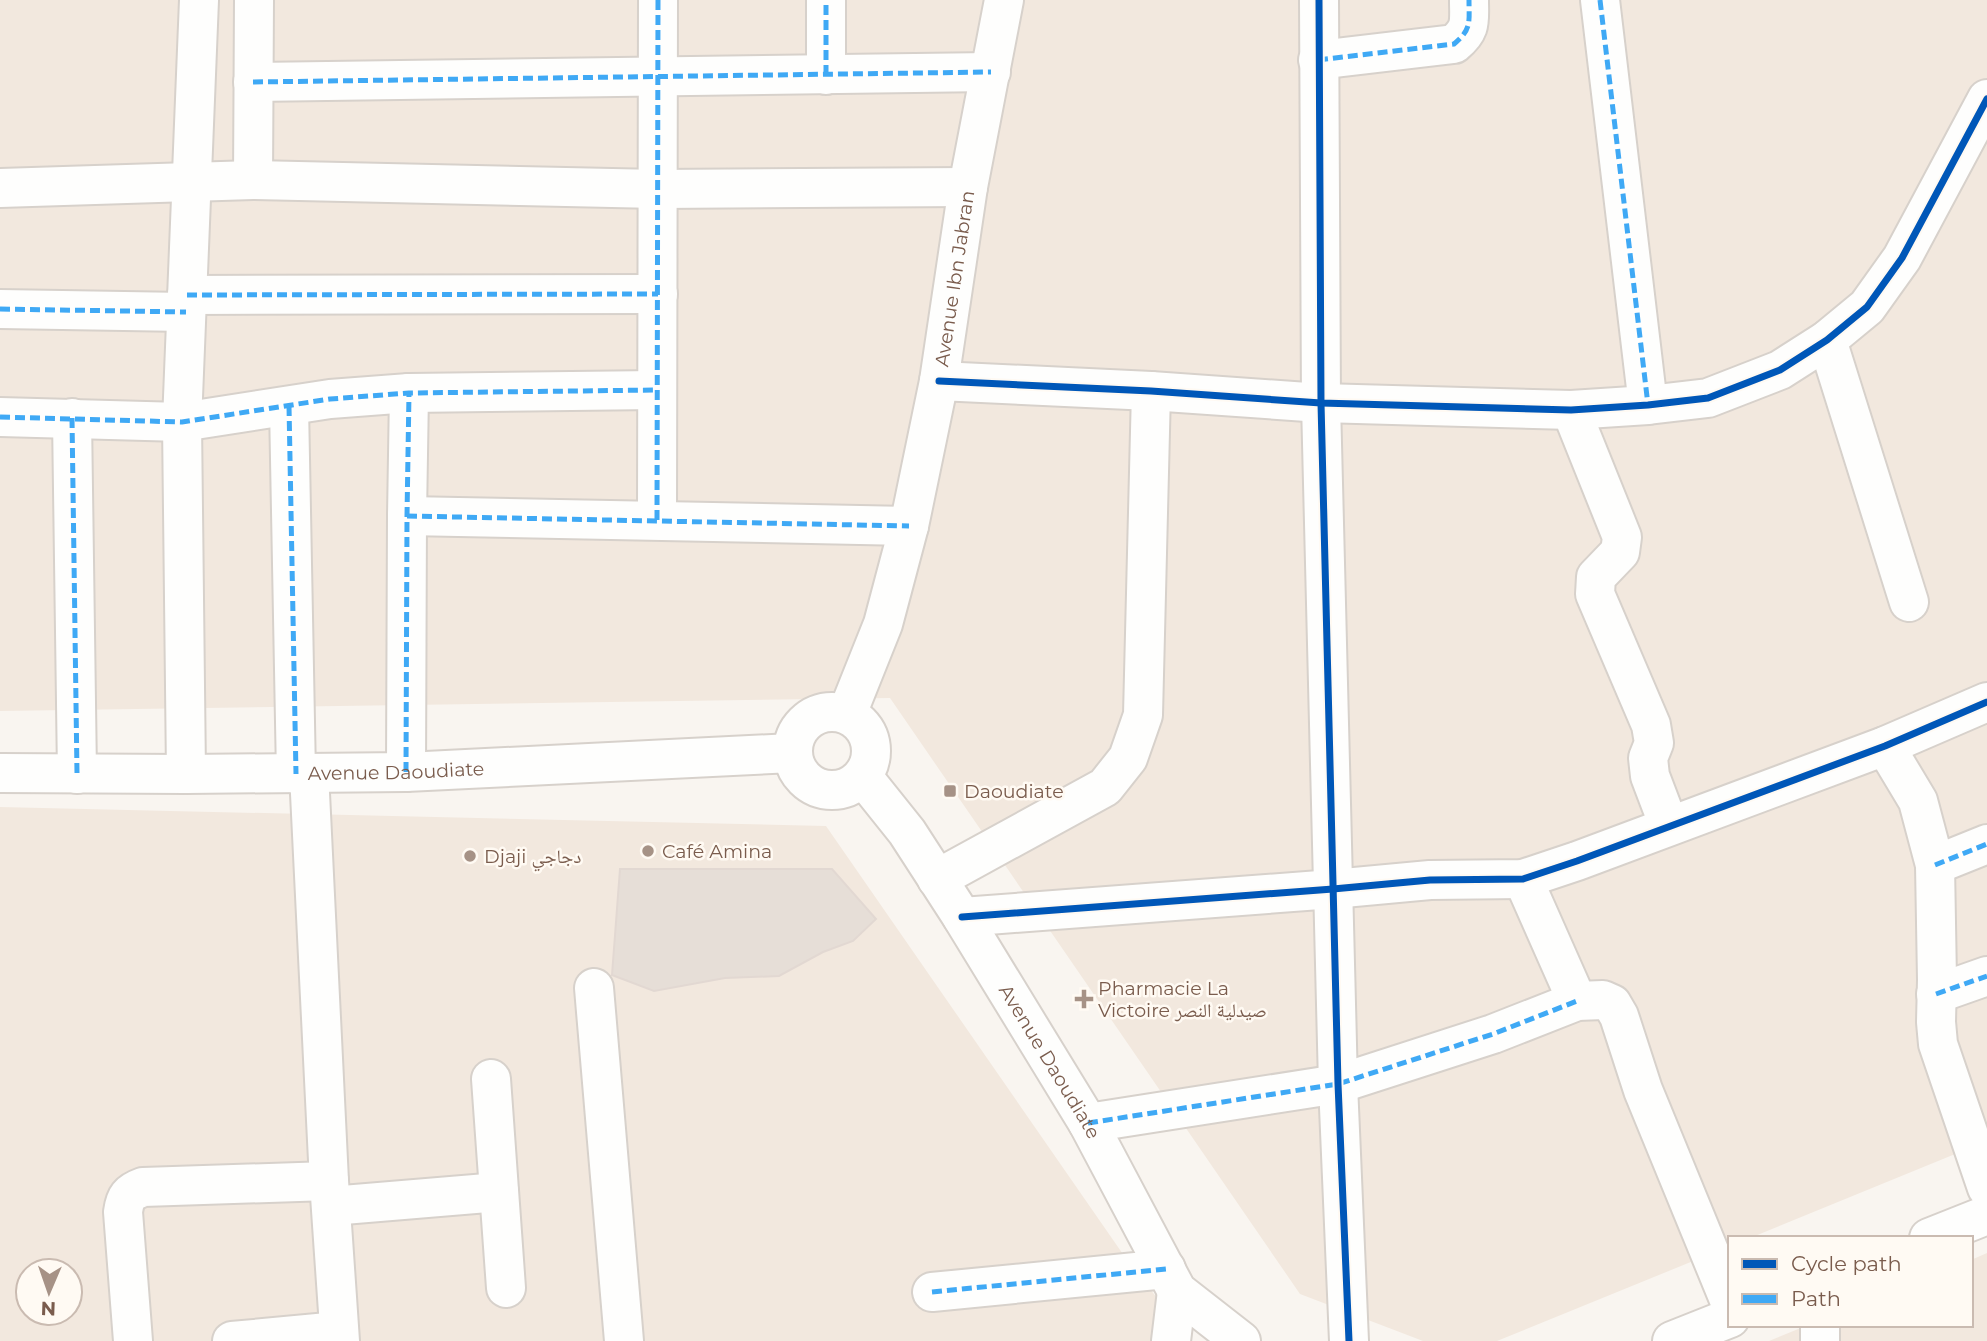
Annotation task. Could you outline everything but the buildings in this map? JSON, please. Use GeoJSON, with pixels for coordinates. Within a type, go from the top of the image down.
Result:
{"type":"FeatureCollection","features":[{"type":"Feature","properties":{"kind":"street"},"geometry":{"type":"LineString","coordinates":[[186,774],[182,422],[199,0]]}},
{"type":"Feature","properties":{"kind":"street"},"geometry":{"type":"LineString","coordinates":[[253,180],[254,0]]}},
{"type":"Feature","properties":{"kind":"street"},"geometry":{"type":"LineString","coordinates":[[657,520],[658,0]]}},
{"type":"Feature","properties":{"kind":"street"},"geometry":{"type":"LineString","coordinates":[[826,0],[826,75]]}},
{"type":"Feature","properties":{"kind":"street","name":"Avenue Ibn Jabran"},"geometry":{"type":"LineString","coordinates":[[847,714],[883,624],[909,526],[939,381],[968,187],[1004,0]]}},
{"type":"Feature","properties":{"kind":"street"},"geometry":{"type":"LineString","coordinates":[[1319,0],[1321,403],[1338,1084],[1349,1341]]}},
{"type":"Feature","properties":{"kind":"street"},"geometry":{"type":"LineString","coordinates":[[1318,60],[1454,44],[1467,34],[1469,0]]}},
{"type":"Feature","properties":{"kind":"street"},"geometry":{"type":"LineString","coordinates":[[1600,0],[1648,405]]}},
{"type":"Feature","properties":{"kind":"street"},"geometry":{"type":"LineString","coordinates":[[254,82],[991,72]]}},
{"type":"Feature","properties":{"kind":"street"},"geometry":{"type":"LineString","coordinates":[[939,381],[1151,391],[1321,403],[1571,410],[1708,398],[1780,370],[1827,340],[1867,307],[1902,258],[1987,99]]}},
{"type":"Feature","properties":{"kind":"street"},"geometry":{"type":"LineString","coordinates":[[0,188],[253,180],[658,188],[968,187]]}},
{"type":"Feature","properties":{"kind":"street"},"geometry":{"type":"LineString","coordinates":[[0,309],[658,295]]}},
{"type":"Feature","properties":{"kind":"street"},"geometry":{"type":"LineString","coordinates":[[1827,340],[1909,603]]}},
{"type":"Feature","properties":{"kind":"street"},"geometry":{"type":"LineString","coordinates":[[0,417],[182,422],[330,400],[409,393],[656,390]]}},
{"type":"Feature","properties":{"kind":"street"},"geometry":{"type":"LineString","coordinates":[[937,879],[1105,787],[1128,758],[1143,715],[1151,391]]}},
{"type":"Feature","properties":{"kind":"street"},"geometry":{"type":"LineString","coordinates":[[406,772],[409,393]]}},
{"type":"Feature","properties":{"kind":"street"},"geometry":{"type":"LineString","coordinates":[[232,1341],[340,1336],[303,773],[289,406]]}},
{"type":"Feature","properties":{"kind":"street"},"geometry":{"type":"LineString","coordinates":[[1571,410],[1622,537],[1620,552],[1596,577],[1595,594],[1651,725],[1654,743],[1648,758],[1650,776],[1669,826]]}},
{"type":"Feature","properties":{"kind":"street"},"geometry":{"type":"LineString","coordinates":[[72,418],[77,774]]}},
{"type":"Feature","properties":{"kind":"street"},"geometry":{"type":"LineString","coordinates":[[407,516],[909,526]]}},
{"type":"Feature","properties":{"kind":"street"},"geometry":{"type":"LineString","coordinates":[[962,916],[1430,880],[1523,879],[1885,746],[1987,702]]}},
{"type":"Feature","properties":{"kind":"street"},"geometry":{"type":"LineString","coordinates":[[831,712],[847,714],[862,725],[871,742],[871,761],[863,777],[847,788],[829,791],[810,785],[797,772],[792,753],[794,737],[803,724],[816,715],[831,712]]}},
{"type":"Feature","properties":{"kind":"street"},"geometry":{"type":"LineString","coordinates":[[1885,746],[1918,802],[1935,865],[1938,1044],[1987,1188]]}},
{"type":"Feature","properties":{"kind":"street","name":"Avenue Daoudiate"},"geometry":{"type":"LineString","coordinates":[[0,773],[406,772],[792,753]]}},
{"type":"Feature","properties":{"kind":"street","name":"Avenue Daoudiate"},"geometry":{"type":"LineString","coordinates":[[863,777],[906,832],[962,916],[1088,1124],[1171,1280],[1241,1341]]}},
{"type":"Feature","properties":{"kind":"street"},"geometry":{"type":"LineString","coordinates":[[1935,865],[1987,844]]}},
{"type":"Feature","properties":{"kind":"street"},"geometry":{"type":"LineString","coordinates":[[1523,879],[1577,1002]]}},
{"type":"Feature","properties":{"kind":"street"},"geometry":{"type":"LineString","coordinates":[[1936,994],[1987,976]]}},
{"type":"Feature","properties":{"kind":"street"},"geometry":{"type":"LineString","coordinates":[[594,988],[624,1341]]}},
{"type":"Feature","properties":{"kind":"street"},"geometry":{"type":"LineString","coordinates":[[1088,1124],[1338,1084],[1493,1034],[1577,1002],[1604,1000],[1612,1004],[1619,1016],[1643,1090],[1728,1297]]}},
{"type":"Feature","properties":{"kind":"street"},"geometry":{"type":"LineString","coordinates":[[491,1079],[506,1288]]}},
{"type":"Feature","properties":{"kind":"street"},"geometry":{"type":"LineString","coordinates":[[132,1341],[123,1212],[124,1200],[131,1191],[143,1187],[330,1193],[499,1192]]}},
{"type":"Feature","properties":{"kind":"street"},"geometry":{"type":"LineString","coordinates":[[1934,1236],[1987,1215]]}},
{"type":"Feature","properties":{"kind":"street"},"geometry":{"type":"LineString","coordinates":[[932,1292],[1171,1280],[1171,1341]]}},
{"type":"Feature","properties":{"kind":"street"},"geometry":{"type":"LineString","coordinates":[[1672,1341],[1728,1319]]}},
{"type":"Feature","properties":{"kind":"shaded area","name":"Daoudiate"},"geometry":{"type":"Polygon","coordinates":[[[0,0],[1987,0],[1987,1141],[1755,1236],[1728,1236],[1728,1247],[1497,1341],[1423,1341],[1300,1294],[890,698],[0,711],[0,0]]]}},
{"type":"Feature","properties":{"kind":"shaded area"},"geometry":{"type":"Polygon","coordinates":[[[0,807],[826,826],[1127,1260],[1191,1341],[0,1341],[0,807]]]}},
{"type":"Feature","properties":{"kind":"shaded area"},"geometry":{"type":"Polygon","coordinates":[[[1987,1253],[1987,1341],[1769,1341],[1803,1327],[1973,1327],[1973,1259],[1987,1253]]]}},
{"type":"Feature","properties":{"kind":"marked path"},"geometry":{"type":"LineString","coordinates":[[657,520],[658,0]]}},
{"type":"Feature","properties":{"kind":"marked path"},"geometry":{"type":"LineString","coordinates":[[826,0],[826,75]]}},
{"type":"Feature","properties":{"kind":"marked path"},"geometry":{"type":"LineString","coordinates":[[1318,60],[1454,44],[1464,34],[1468,25],[1469,0]]}},
{"type":"Feature","properties":{"kind":"marked path"},"geometry":{"type":"LineString","coordinates":[[1600,0],[1648,405]]}},
{"type":"Feature","properties":{"kind":"marked path"},"geometry":{"type":"LineString","coordinates":[[253,82],[991,72]]}},
{"type":"Feature","properties":{"kind":"marked path"},"geometry":{"type":"LineString","coordinates":[[187,295],[658,294]]}},
{"type":"Feature","properties":{"kind":"marked path"},"geometry":{"type":"LineString","coordinates":[[0,309],[186,312]]}},
{"type":"Feature","properties":{"kind":"marked path"},"geometry":{"type":"LineString","coordinates":[[0,417],[182,422],[330,399],[409,393],[656,390]]}},
{"type":"Feature","properties":{"kind":"marked path"},"geometry":{"type":"LineString","coordinates":[[406,772],[409,393]]}},
{"type":"Feature","properties":{"kind":"marked path"},"geometry":{"type":"LineString","coordinates":[[289,406],[296,774]]}},
{"type":"Feature","properties":{"kind":"marked path"},"geometry":{"type":"LineString","coordinates":[[72,418],[77,774]]}},
{"type":"Feature","properties":{"kind":"marked path"},"geometry":{"type":"LineString","coordinates":[[407,516],[909,526]]}},
{"type":"Feature","properties":{"kind":"marked path"},"geometry":{"type":"LineString","coordinates":[[1935,865],[1987,844]]}},
{"type":"Feature","properties":{"kind":"marked path"},"geometry":{"type":"LineString","coordinates":[[1936,994],[1987,976]]}},
{"type":"Feature","properties":{"kind":"marked path"},"geometry":{"type":"LineString","coordinates":[[1088,1123],[1338,1084],[1493,1034],[1577,1001]]}},
{"type":"Feature","properties":{"kind":"marked path"},"geometry":{"type":"LineString","coordinates":[[932,1292],[1166,1269]]}},
{"type":"Feature","properties":{"kind":"cycle path"},"geometry":{"type":"LineString","coordinates":[[1319,0],[1321,403],[1338,1084],[1349,1341]]}},
{"type":"Feature","properties":{"kind":"cycle path"},"geometry":{"type":"LineString","coordinates":[[939,381],[1151,391],[1321,403],[1571,410],[1708,398],[1780,370],[1827,340],[1867,307],[1902,258],[1987,99]]}},
{"type":"Feature","properties":{"kind":"cycle path"},"geometry":{"type":"LineString","coordinates":[[962,917],[1430,880],[1523,879],[1885,746],[1987,702]]}},
{"type":"Feature","properties":{"kind":"place","name":"Daoudiate"},"geometry":{"type":"Point","coordinates":[950,791]}},
{"type":"Feature","properties":{"kind":"place","name":"Café Amina"},"geometry":{"type":"Point","coordinates":[648,851]}},
{"type":"Feature","properties":{"kind":"place","name":"Djaji دجاجي"},"geometry":{"type":"Point","coordinates":[470,856]}},
{"type":"Feature","properties":{"kind":"place","name":"Pharmacie La Victoire صيدلية النصر"},"geometry":{"type":"Point","coordinates":[1084,999]}}]}
